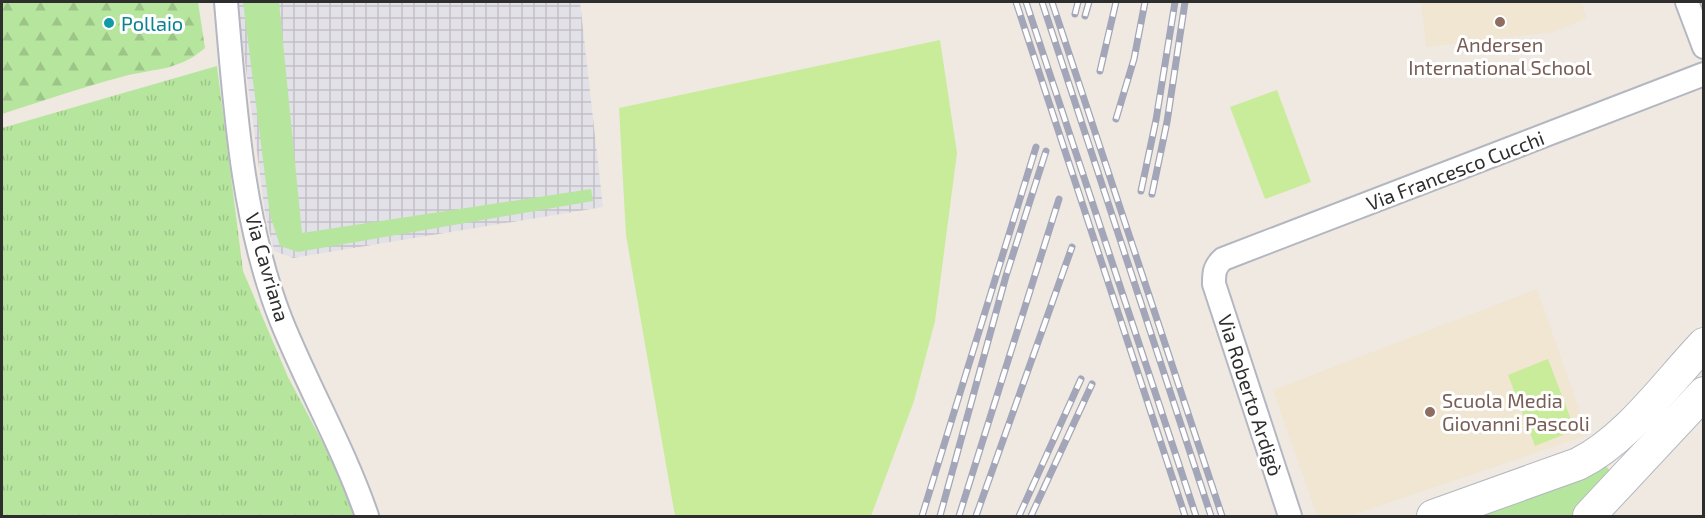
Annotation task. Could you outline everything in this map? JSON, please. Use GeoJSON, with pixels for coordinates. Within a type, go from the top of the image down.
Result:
{"type":"FeatureCollection","features":[{"type":"Feature","properties":{"kind":"street","name":"Via Cavriana"},"geometry":{"type":"LineString","coordinates":[[226,2],[243,163],[267,273],[281,319],[350,466],[368,516]]}},
{"type":"Feature","properties":{"kind":"street"},"geometry":{"type":"LineString","coordinates":[[1687,2],[1704,47]]}},
{"type":"Feature","properties":{"kind":"street","name":"Via Francesco Cucchi"},"geometry":{"type":"LineString","coordinates":[[1214,272],[1223,259],[1704,74]]}},
{"type":"Feature","properties":{"kind":"street","name":"Via Roberto Ardigò"},"geometry":{"type":"LineString","coordinates":[[1214,272],[1215,284],[1290,516]]}},
{"type":"Feature","properties":{"kind":"street"},"geometry":{"type":"LineString","coordinates":[[1433,516],[1599,454],[1616,439],[1704,344]]}},
{"type":"Feature","properties":{"kind":"street"},"geometry":{"type":"LineString","coordinates":[[1589,516],[1704,393]]}},
{"type":"Feature","properties":{"kind":"shaded area"},"geometry":{"type":"Polygon","coordinates":[[[237,2],[580,2],[603,207],[293,258],[274,251],[265,213],[237,2]]]}},
{"type":"Feature","properties":{"kind":"shaded area","name":"Andersen International School"},"geometry":{"type":"Polygon","coordinates":[[[1421,2],[1581,2],[1587,18],[1553,32],[1426,47],[1421,2]]]}},
{"type":"Feature","properties":{"kind":"shaded area","name":"Scuola Media Giovanni Pascoli"},"geometry":{"type":"Polygon","coordinates":[[[1537,289],[1588,435],[1350,516],[1317,516],[1273,390],[1537,289]]]}},
{"type":"Feature","properties":{"kind":"green space"},"geometry":{"type":"Polygon","coordinates":[[[2,2],[198,2],[205,48],[186,61],[167,68],[109,80],[2,114],[2,2]]]}},
{"type":"Feature","properties":{"kind":"green space"},"geometry":{"type":"Polygon","coordinates":[[[243,2],[279,2],[302,233],[591,189],[593,201],[298,252],[280,246],[270,215],[243,2]]]}},
{"type":"Feature","properties":{"kind":"green space"},"geometry":{"type":"Polygon","coordinates":[[[940,40],[957,153],[935,321],[914,401],[871,516],[675,516],[626,235],[619,108],[940,40]]]}},
{"type":"Feature","properties":{"kind":"green space"},"geometry":{"type":"Polygon","coordinates":[[[217,66],[243,271],[288,377],[333,462],[354,516],[2,516],[2,128],[217,66]]]}},
{"type":"Feature","properties":{"kind":"green space"},"geometry":{"type":"Polygon","coordinates":[[[1277,90],[1311,182],[1265,199],[1230,107],[1277,90]]]}},
{"type":"Feature","properties":{"kind":"green space"},"geometry":{"type":"Polygon","coordinates":[[[1548,359],[1575,430],[1535,446],[1508,375],[1548,359]]]}},
{"type":"Feature","properties":{"kind":"green space"},"geometry":{"type":"Polygon","coordinates":[[[1604,464],[1615,476],[1577,516],[1468,516],[1604,464]]]}},
{"type":"Feature","properties":{"kind":"railway"},"geometry":{"type":"LineString","coordinates":[[1016,2],[1185,516]]}},
{"type":"Feature","properties":{"kind":"railway"},"geometry":{"type":"LineString","coordinates":[[1026,2],[1196,516]]}},
{"type":"Feature","properties":{"kind":"railway"},"geometry":{"type":"LineString","coordinates":[[1042,2],[1211,516]]}},
{"type":"Feature","properties":{"kind":"railway"},"geometry":{"type":"LineString","coordinates":[[1052,2],[1222,516]]}},
{"type":"Feature","properties":{"kind":"railway"},"geometry":{"type":"LineString","coordinates":[[1075,14],[1078,2]]}},
{"type":"Feature","properties":{"kind":"railway"},"geometry":{"type":"LineString","coordinates":[[1085,16],[1089,2]]}},
{"type":"Feature","properties":{"kind":"railway"},"geometry":{"type":"LineString","coordinates":[[1100,71],[1116,2]]}},
{"type":"Feature","properties":{"kind":"railway"},"geometry":{"type":"LineString","coordinates":[[1116,119],[1134,59],[1145,2]]}},
{"type":"Feature","properties":{"kind":"railway"},"geometry":{"type":"LineString","coordinates":[[1141,191],[1156,120],[1175,2]]}},
{"type":"Feature","properties":{"kind":"railway"},"geometry":{"type":"LineString","coordinates":[[1152,194],[1167,122],[1185,2]]}},
{"type":"Feature","properties":{"kind":"railway"},"geometry":{"type":"LineString","coordinates":[[922,516],[1036,147]]}},
{"type":"Feature","properties":{"kind":"railway"},"geometry":{"type":"LineString","coordinates":[[940,516],[1006,276],[1046,151]]}},
{"type":"Feature","properties":{"kind":"railway"},"geometry":{"type":"LineString","coordinates":[[959,516],[1059,199]]}},
{"type":"Feature","properties":{"kind":"railway"},"geometry":{"type":"LineString","coordinates":[[976,516],[1072,247]]}},
{"type":"Feature","properties":{"kind":"railway"},"geometry":{"type":"LineString","coordinates":[[1019,516],[1081,379]]}},
{"type":"Feature","properties":{"kind":"railway"},"geometry":{"type":"LineString","coordinates":[[1031,516],[1092,384]]}},
{"type":"Feature","properties":{"kind":"place","name":"Andersen International School"},"geometry":{"type":"Point","coordinates":[1500,22]}},
{"type":"Feature","properties":{"kind":"place","name":"Pollaio"},"geometry":{"type":"Point","coordinates":[109,23]}},
{"type":"Feature","properties":{"kind":"place","name":"Scuola Media Giovanni Pascoli"},"geometry":{"type":"Point","coordinates":[1430,412]}}]}
